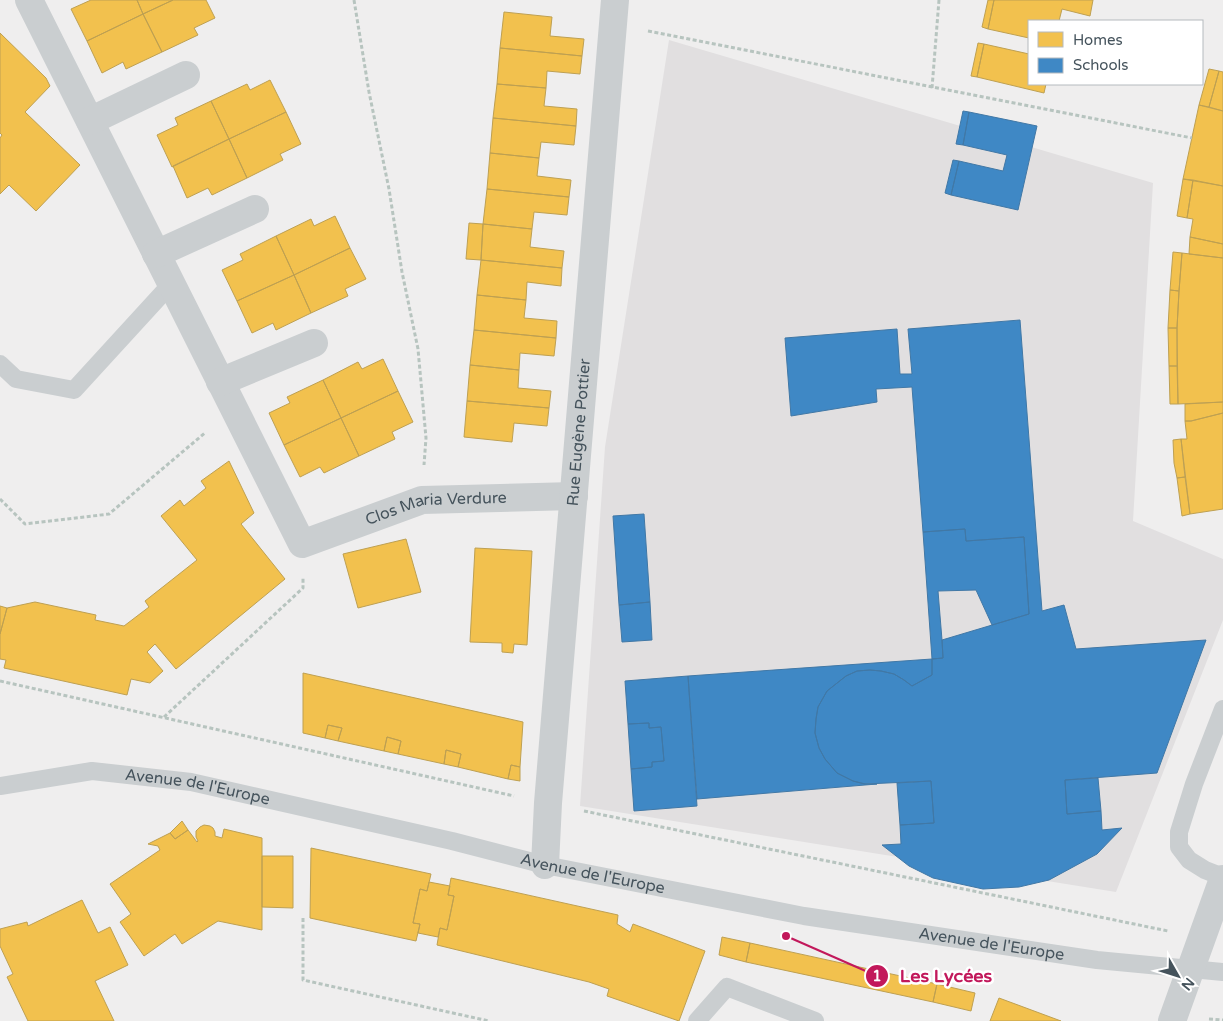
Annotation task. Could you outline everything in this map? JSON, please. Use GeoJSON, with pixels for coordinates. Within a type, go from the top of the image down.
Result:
{"type":"FeatureCollection","features":[{"type":"Feature","properties":{"kind":"street"},"geometry":{"type":"LineString","coordinates":[[28,0],[302,544]]}},
{"type":"Feature","properties":{"kind":"street","name":"Rue Eugène Pottier"},"geometry":{"type":"LineString","coordinates":[[545,865],[548,804],[614,12]]}},
{"type":"Feature","properties":{"kind":"street"},"geometry":{"type":"LineString","coordinates":[[90,122],[186,75]]}},
{"type":"Feature","properties":{"kind":"street"},"geometry":{"type":"LineString","coordinates":[[156,254],[255,209]]}},
{"type":"Feature","properties":{"kind":"street"},"geometry":{"type":"LineString","coordinates":[[220,382],[314,343]]}},
{"type":"Feature","properties":{"kind":"street","name":"Clos Maria Verdure"},"geometry":{"type":"LineString","coordinates":[[302,544],[422,500],[574,496]]}},
{"type":"Feature","properties":{"kind":"street"},"geometry":{"type":"LineString","coordinates":[[1172,1021],[1223,878]]}},
{"type":"Feature","properties":{"kind":"lane"},"geometry":{"type":"LineString","coordinates":[[0,364],[16,379],[74,390],[171,284]]}},
{"type":"Feature","properties":{"kind":"lane"},"geometry":{"type":"LineString","coordinates":[[1223,709],[1179,832],[1179,847],[1189,860],[1223,878]]}},
{"type":"Feature","properties":{"kind":"lane","name":"Avenue de l'Europe"},"geometry":{"type":"LineString","coordinates":[[0,786],[92,771],[191,782],[452,841],[545,865],[804,916],[1097,960],[1223,972]]}},
{"type":"Feature","properties":{"kind":"lane"},"geometry":{"type":"LineString","coordinates":[[697,1021],[728,987],[815,1021]]}},
{"type":"Feature","properties":{"kind":"path"},"geometry":{"type":"LineString","coordinates":[[354,0],[402,272],[418,348],[426,438],[422,500]]}},
{"type":"Feature","properties":{"kind":"path"},"geometry":{"type":"LineString","coordinates":[[932,88],[939,0]]}},
{"type":"Feature","properties":{"kind":"path"},"geometry":{"type":"LineString","coordinates":[[614,12],[932,88],[1192,138]]}},
{"type":"Feature","properties":{"kind":"path"},"geometry":{"type":"LineString","coordinates":[[0,499],[25,524],[110,514],[234,409]]}},
{"type":"Feature","properties":{"kind":"path"},"geometry":{"type":"LineString","coordinates":[[164,717],[303,588],[302,544]]}},
{"type":"Feature","properties":{"kind":"path"},"geometry":{"type":"LineString","coordinates":[[0,680],[548,804],[1202,938]]}},
{"type":"Feature","properties":{"kind":"path"},"geometry":{"type":"LineString","coordinates":[[302,918],[303,980],[489,1021]]}},
{"type":"Feature","properties":{"kind":"shaded area"},"geometry":{"type":"Polygon","coordinates":[[[669,40],[1153,183],[1133,521],[1223,559],[1223,620],[1116,892],[580,806],[605,447],[669,40]]]}},
{"type":"Feature","properties":{"kind":"building: Homes"},"geometry":{"type":"Polygon","coordinates":[[[91,0],[137,0],[143,14],[87,41],[71,9],[91,0]]]}},
{"type":"Feature","properties":{"kind":"building: Homes"},"geometry":{"type":"Polygon","coordinates":[[[137,0],[173,0],[143,14],[137,0]]]}},
{"type":"Feature","properties":{"kind":"building: Homes"},"geometry":{"type":"Polygon","coordinates":[[[173,0],[206,0],[215,18],[194,28],[198,35],[162,52],[143,14],[173,0]]]}},
{"type":"Feature","properties":{"kind":"building: Homes"},"geometry":{"type":"Polygon","coordinates":[[[988,0],[994,0],[988,29],[982,27],[988,0]]]}},
{"type":"Feature","properties":{"kind":"building: Homes"},"geometry":{"type":"Polygon","coordinates":[[[994,0],[1093,0],[1090,16],[1062,9],[1059,20],[1028,20],[1028,38],[988,29],[994,0]]]}},
{"type":"Feature","properties":{"kind":"building: Homes"},"geometry":{"type":"Polygon","coordinates":[[[504,12],[552,17],[550,36],[584,39],[582,56],[500,48],[504,12]]]}},
{"type":"Feature","properties":{"kind":"building: Homes"},"geometry":{"type":"Polygon","coordinates":[[[143,14],[162,52],[126,69],[123,62],[102,73],[87,41],[143,14]]]}},
{"type":"Feature","properties":{"kind":"building: Homes"},"geometry":{"type":"Polygon","coordinates":[[[0,33],[46,78],[50,86],[25,112],[80,165],[36,211],[9,185],[0,194],[0,138],[2,135],[0,133],[0,33]]]}},
{"type":"Feature","properties":{"kind":"building: Homes"},"geometry":{"type":"Polygon","coordinates":[[[978,43],[984,44],[977,77],[971,76],[978,43]]]}},
{"type":"Feature","properties":{"kind":"building: Homes"},"geometry":{"type":"Polygon","coordinates":[[[984,44],[1028,54],[1028,85],[1046,85],[1044,93],[977,77],[984,44]]]}},
{"type":"Feature","properties":{"kind":"building: Homes"},"geometry":{"type":"Polygon","coordinates":[[[500,48],[582,56],[580,74],[547,71],[546,88],[497,84],[500,48]]]}},
{"type":"Feature","properties":{"kind":"building: Homes"},"geometry":{"type":"Polygon","coordinates":[[[1209,69],[1219,71],[1209,107],[1199,105],[1209,69]]]}},
{"type":"Feature","properties":{"kind":"building: Homes"},"geometry":{"type":"Polygon","coordinates":[[[1219,71],[1223,72],[1223,111],[1209,107],[1219,71]]]}},
{"type":"Feature","properties":{"kind":"building: Homes"},"geometry":{"type":"Polygon","coordinates":[[[270,80],[286,112],[229,139],[211,101],[247,84],[250,90],[270,80]]]}},
{"type":"Feature","properties":{"kind":"building: Homes"},"geometry":{"type":"Polygon","coordinates":[[[497,84],[546,88],[544,106],[577,109],[576,126],[493,118],[497,84]]]}},
{"type":"Feature","properties":{"kind":"building: Homes"},"geometry":{"type":"Polygon","coordinates":[[[211,101],[229,139],[172,167],[157,135],[178,125],[175,118],[211,101]]]}},
{"type":"Feature","properties":{"kind":"building: Homes"},"geometry":{"type":"Polygon","coordinates":[[[1199,105],[1223,111],[1223,186],[1183,179],[1199,105]]]}},
{"type":"Feature","properties":{"kind":"building: Homes"},"geometry":{"type":"Polygon","coordinates":[[[286,112],[301,144],[280,154],[283,160],[247,178],[229,139],[286,112]]]}},
{"type":"Feature","properties":{"kind":"building: Homes"},"geometry":{"type":"Polygon","coordinates":[[[493,118],[576,126],[574,145],[541,142],[539,158],[490,153],[493,118]]]}},
{"type":"Feature","properties":{"kind":"building: Homes"},"geometry":{"type":"Polygon","coordinates":[[[229,139],[247,178],[212,195],[208,188],[187,198],[173,166],[229,139]]]}},
{"type":"Feature","properties":{"kind":"building: Homes"},"geometry":{"type":"Polygon","coordinates":[[[490,153],[539,158],[537,176],[571,180],[569,197],[487,189],[490,153]]]}},
{"type":"Feature","properties":{"kind":"building: Homes"},"geometry":{"type":"Polygon","coordinates":[[[1183,179],[1193,180],[1187,218],[1177,216],[1183,179]]]}},
{"type":"Feature","properties":{"kind":"building: Homes"},"geometry":{"type":"Polygon","coordinates":[[[1193,180],[1223,186],[1223,244],[1190,237],[1193,219],[1187,218],[1193,180]]]}},
{"type":"Feature","properties":{"kind":"building: Homes"},"geometry":{"type":"Polygon","coordinates":[[[487,189],[569,197],[567,215],[534,212],[532,229],[483,224],[487,189]]]}},
{"type":"Feature","properties":{"kind":"building: Homes"},"geometry":{"type":"Polygon","coordinates":[[[335,216],[350,248],[294,275],[276,236],[311,219],[314,226],[335,216]]]}},
{"type":"Feature","properties":{"kind":"building: Homes"},"geometry":{"type":"Polygon","coordinates":[[[469,223],[483,224],[481,260],[466,259],[469,223]]]}},
{"type":"Feature","properties":{"kind":"building: Homes"},"geometry":{"type":"Polygon","coordinates":[[[483,224],[532,229],[530,247],[564,251],[562,268],[481,260],[483,224]]]}},
{"type":"Feature","properties":{"kind":"building: Homes"},"geometry":{"type":"Polygon","coordinates":[[[276,236],[294,275],[237,301],[222,270],[243,260],[240,254],[276,236]]]}},
{"type":"Feature","properties":{"kind":"building: Homes"},"geometry":{"type":"Polygon","coordinates":[[[1190,237],[1223,244],[1223,258],[1189,254],[1190,237]]]}},
{"type":"Feature","properties":{"kind":"building: Homes"},"geometry":{"type":"Polygon","coordinates":[[[350,248],[366,279],[345,289],[348,296],[311,313],[294,275],[350,248]]]}},
{"type":"Feature","properties":{"kind":"building: Homes"},"geometry":{"type":"Polygon","coordinates":[[[1173,252],[1182,253],[1179,291],[1170,290],[1173,252]]]}},
{"type":"Feature","properties":{"kind":"building: Homes"},"geometry":{"type":"Polygon","coordinates":[[[1182,253],[1223,258],[1223,402],[1178,404],[1177,328],[1182,253]]]}},
{"type":"Feature","properties":{"kind":"building: Homes"},"geometry":{"type":"Polygon","coordinates":[[[481,260],[562,268],[561,286],[527,282],[526,300],[477,295],[481,260]]]}},
{"type":"Feature","properties":{"kind":"building: Homes"},"geometry":{"type":"Polygon","coordinates":[[[294,275],[311,313],[276,330],[273,323],[252,333],[237,301],[294,275]]]}},
{"type":"Feature","properties":{"kind":"building: Homes"},"geometry":{"type":"Polygon","coordinates":[[[1170,290],[1179,291],[1177,328],[1168,328],[1170,290]]]}},
{"type":"Feature","properties":{"kind":"building: Homes"},"geometry":{"type":"Polygon","coordinates":[[[477,295],[526,300],[524,318],[557,321],[556,338],[474,330],[477,295]]]}},
{"type":"Feature","properties":{"kind":"building: Homes"},"geometry":{"type":"Polygon","coordinates":[[[1168,328],[1177,328],[1177,366],[1169,366],[1168,328]]]}},
{"type":"Feature","properties":{"kind":"building: Homes"},"geometry":{"type":"Polygon","coordinates":[[[474,330],[556,338],[554,356],[520,353],[519,370],[470,365],[474,330]]]}},
{"type":"Feature","properties":{"kind":"building: Homes"},"geometry":{"type":"Polygon","coordinates":[[[383,359],[398,391],[341,418],[323,380],[358,362],[362,369],[383,359]]]}},
{"type":"Feature","properties":{"kind":"building: Homes"},"geometry":{"type":"Polygon","coordinates":[[[470,365],[519,370],[518,388],[551,391],[549,408],[467,401],[470,365]]]}},
{"type":"Feature","properties":{"kind":"building: Homes"},"geometry":{"type":"Polygon","coordinates":[[[1169,366],[1177,366],[1178,404],[1170,404],[1169,366]]]}},
{"type":"Feature","properties":{"kind":"building: Homes"},"geometry":{"type":"Polygon","coordinates":[[[323,380],[341,418],[284,445],[269,413],[290,403],[287,397],[323,380]]]}},
{"type":"Feature","properties":{"kind":"building: Homes"},"geometry":{"type":"Polygon","coordinates":[[[398,391],[413,422],[392,432],[395,439],[359,456],[341,418],[398,391]]]}},
{"type":"Feature","properties":{"kind":"building: Homes"},"geometry":{"type":"Polygon","coordinates":[[[467,401],[549,408],[547,426],[514,423],[512,442],[464,437],[467,401]]]}},
{"type":"Feature","properties":{"kind":"building: Homes"},"geometry":{"type":"Polygon","coordinates":[[[1223,402],[1223,413],[1185,421],[1185,404],[1223,402]]]}},
{"type":"Feature","properties":{"kind":"building: Homes"},"geometry":{"type":"Polygon","coordinates":[[[1223,413],[1223,509],[1190,514],[1181,439],[1187,439],[1185,421],[1223,413]]]}},
{"type":"Feature","properties":{"kind":"building: Homes"},"geometry":{"type":"Polygon","coordinates":[[[341,418],[359,456],[324,473],[320,467],[300,477],[284,445],[341,418]]]}},
{"type":"Feature","properties":{"kind":"building: Homes"},"geometry":{"type":"Polygon","coordinates":[[[1181,439],[1185,477],[1177,478],[1173,440],[1181,439]]]}},
{"type":"Feature","properties":{"kind":"building: Homes"},"geometry":{"type":"Polygon","coordinates":[[[229,461],[254,513],[241,524],[285,579],[176,669],[155,644],[147,652],[163,671],[150,683],[131,679],[127,695],[4,668],[6,660],[0,659],[0,634],[7,608],[35,602],[96,615],[95,620],[124,626],[149,607],[145,601],[197,560],[161,516],[180,500],[184,506],[206,488],[201,481],[229,461]]]}},
{"type":"Feature","properties":{"kind":"building: Homes"},"geometry":{"type":"Polygon","coordinates":[[[1185,477],[1190,514],[1182,516],[1177,478],[1185,477]]]}},
{"type":"Feature","properties":{"kind":"building: Homes"},"geometry":{"type":"Polygon","coordinates":[[[406,539],[421,592],[358,608],[343,554],[406,539]]]}},
{"type":"Feature","properties":{"kind":"building: Homes"},"geometry":{"type":"Polygon","coordinates":[[[475,548],[532,551],[527,645],[514,644],[513,653],[502,652],[502,643],[470,642],[475,548]]]}},
{"type":"Feature","properties":{"kind":"building: Homes"},"geometry":{"type":"Polygon","coordinates":[[[0,606],[7,608],[0,634],[0,606]]]}},
{"type":"Feature","properties":{"kind":"building: Homes"},"geometry":{"type":"Polygon","coordinates":[[[303,673],[523,722],[520,767],[511,765],[508,779],[458,767],[461,754],[446,750],[444,764],[398,754],[401,741],[387,737],[384,751],[338,741],[342,728],[328,725],[325,738],[303,733],[303,673]]]}},
{"type":"Feature","properties":{"kind":"building: Homes"},"geometry":{"type":"Polygon","coordinates":[[[328,725],[342,728],[338,741],[325,738],[328,725]]]}},
{"type":"Feature","properties":{"kind":"building: Homes"},"geometry":{"type":"Polygon","coordinates":[[[387,737],[401,741],[398,754],[384,751],[387,737]]]}},
{"type":"Feature","properties":{"kind":"building: Homes"},"geometry":{"type":"Polygon","coordinates":[[[446,750],[461,754],[458,767],[444,764],[446,750]]]}},
{"type":"Feature","properties":{"kind":"building: Homes"},"geometry":{"type":"Polygon","coordinates":[[[511,765],[520,767],[520,781],[508,779],[511,765]]]}},
{"type":"Feature","properties":{"kind":"building: Homes"},"geometry":{"type":"Polygon","coordinates":[[[182,821],[188,830],[175,839],[170,833],[182,821]]]}},
{"type":"Feature","properties":{"kind":"building: Homes"},"geometry":{"type":"Polygon","coordinates":[[[204,825],[213,828],[215,836],[222,838],[224,829],[262,838],[262,930],[218,921],[182,944],[175,934],[144,956],[120,922],[131,914],[110,884],[160,850],[158,846],[148,844],[170,833],[175,839],[188,830],[197,842],[196,831],[204,825]]]}},
{"type":"Feature","properties":{"kind":"building: Homes"},"geometry":{"type":"Polygon","coordinates":[[[311,848],[431,874],[427,891],[420,889],[413,923],[420,924],[416,941],[310,918],[311,848]]]}},
{"type":"Feature","properties":{"kind":"building: Homes"},"geometry":{"type":"Polygon","coordinates":[[[262,856],[293,856],[293,908],[262,907],[262,856]]]}},
{"type":"Feature","properties":{"kind":"building: Homes"},"geometry":{"type":"Polygon","coordinates":[[[451,878],[618,915],[617,924],[630,932],[633,924],[705,951],[679,1021],[607,996],[609,989],[589,982],[437,945],[440,928],[447,930],[454,896],[448,895],[451,878]]]}},
{"type":"Feature","properties":{"kind":"building: Homes"},"geometry":{"type":"Polygon","coordinates":[[[429,882],[450,886],[448,895],[454,896],[447,930],[440,928],[438,937],[418,933],[420,924],[413,923],[420,889],[427,891],[429,882]]]}},
{"type":"Feature","properties":{"kind":"building: Homes"},"geometry":{"type":"Polygon","coordinates":[[[82,900],[98,933],[110,927],[128,965],[95,981],[114,1021],[28,1021],[7,977],[13,974],[0,946],[0,929],[27,922],[28,926],[82,900]]]}},
{"type":"Feature","properties":{"kind":"building: Homes"},"geometry":{"type":"Polygon","coordinates":[[[722,937],[750,943],[746,962],[719,955],[722,937]]]}},
{"type":"Feature","properties":{"kind":"building: Homes"},"geometry":{"type":"Polygon","coordinates":[[[750,943],[937,984],[933,1002],[746,962],[750,943]]]}},
{"type":"Feature","properties":{"kind":"building: Homes"},"geometry":{"type":"Polygon","coordinates":[[[937,984],[975,993],[971,1011],[933,1002],[937,984]]]}},
{"type":"Feature","properties":{"kind":"building: Homes"},"geometry":{"type":"Polygon","coordinates":[[[999,998],[1061,1021],[990,1021],[999,998]]]}},
{"type":"Feature","properties":{"kind":"building: Schools"},"geometry":{"type":"Polygon","coordinates":[[[963,111],[969,112],[963,145],[956,144],[963,111]]]}},
{"type":"Feature","properties":{"kind":"building: Schools"},"geometry":{"type":"Polygon","coordinates":[[[969,112],[1037,126],[1018,210],[951,195],[959,161],[1003,171],[1007,155],[963,145],[969,112]]]}},
{"type":"Feature","properties":{"kind":"building: Schools"},"geometry":{"type":"Polygon","coordinates":[[[953,160],[959,161],[951,195],[945,193],[953,160]]]}},
{"type":"Feature","properties":{"kind":"building: Schools"},"geometry":{"type":"Polygon","coordinates":[[[1020,320],[1042,611],[1064,605],[1076,649],[1206,640],[1157,773],[1065,780],[1067,814],[1101,811],[1102,830],[1122,828],[1097,854],[1049,880],[1019,887],[983,889],[933,878],[909,866],[882,845],[901,844],[900,825],[934,823],[931,781],[865,784],[853,781],[837,773],[825,759],[819,748],[815,733],[816,719],[818,707],[827,691],[846,676],[857,671],[881,671],[894,674],[912,686],[932,675],[932,659],[943,658],[942,640],[1029,614],[1024,537],[966,541],[965,529],[923,532],[912,387],[876,389],[877,402],[791,416],[785,338],[897,329],[900,374],[912,374],[908,329],[1020,320]]]}},
{"type":"Feature","properties":{"kind":"building: Schools"},"geometry":{"type":"Polygon","coordinates":[[[644,514],[650,602],[619,605],[613,516],[644,514]]]}},
{"type":"Feature","properties":{"kind":"building: Schools"},"geometry":{"type":"Polygon","coordinates":[[[965,529],[966,541],[1024,537],[1029,614],[992,625],[976,590],[938,591],[943,658],[932,659],[923,532],[965,529]]]}},
{"type":"Feature","properties":{"kind":"building: Schools"},"geometry":{"type":"Polygon","coordinates":[[[650,602],[652,640],[622,642],[619,605],[650,602]]]}},
{"type":"Feature","properties":{"kind":"building: Schools"},"geometry":{"type":"Polygon","coordinates":[[[932,659],[932,675],[912,686],[894,674],[870,670],[857,671],[846,676],[827,691],[818,707],[815,733],[819,748],[825,759],[837,773],[853,781],[877,784],[697,799],[688,676],[932,659]]]}},
{"type":"Feature","properties":{"kind":"building: Schools"},"geometry":{"type":"Polygon","coordinates":[[[688,676],[697,806],[634,811],[631,769],[652,767],[652,762],[664,761],[661,727],[649,728],[649,723],[628,724],[625,681],[688,676]]]}},
{"type":"Feature","properties":{"kind":"building: Schools"},"geometry":{"type":"Polygon","coordinates":[[[649,723],[649,728],[661,727],[664,761],[652,762],[652,767],[631,769],[628,724],[649,723]]]}},
{"type":"Feature","properties":{"kind":"building: Schools"},"geometry":{"type":"Polygon","coordinates":[[[1098,778],[1101,811],[1067,814],[1065,780],[1098,778]]]}},
{"type":"Feature","properties":{"kind":"building: Schools"},"geometry":{"type":"Polygon","coordinates":[[[931,781],[934,823],[900,825],[897,783],[931,781]]]}},
{"type":"Feature","properties":{"kind":"place","name":"Les Lycées"},"geometry":{"type":"Point","coordinates":[786,936]}}]}
